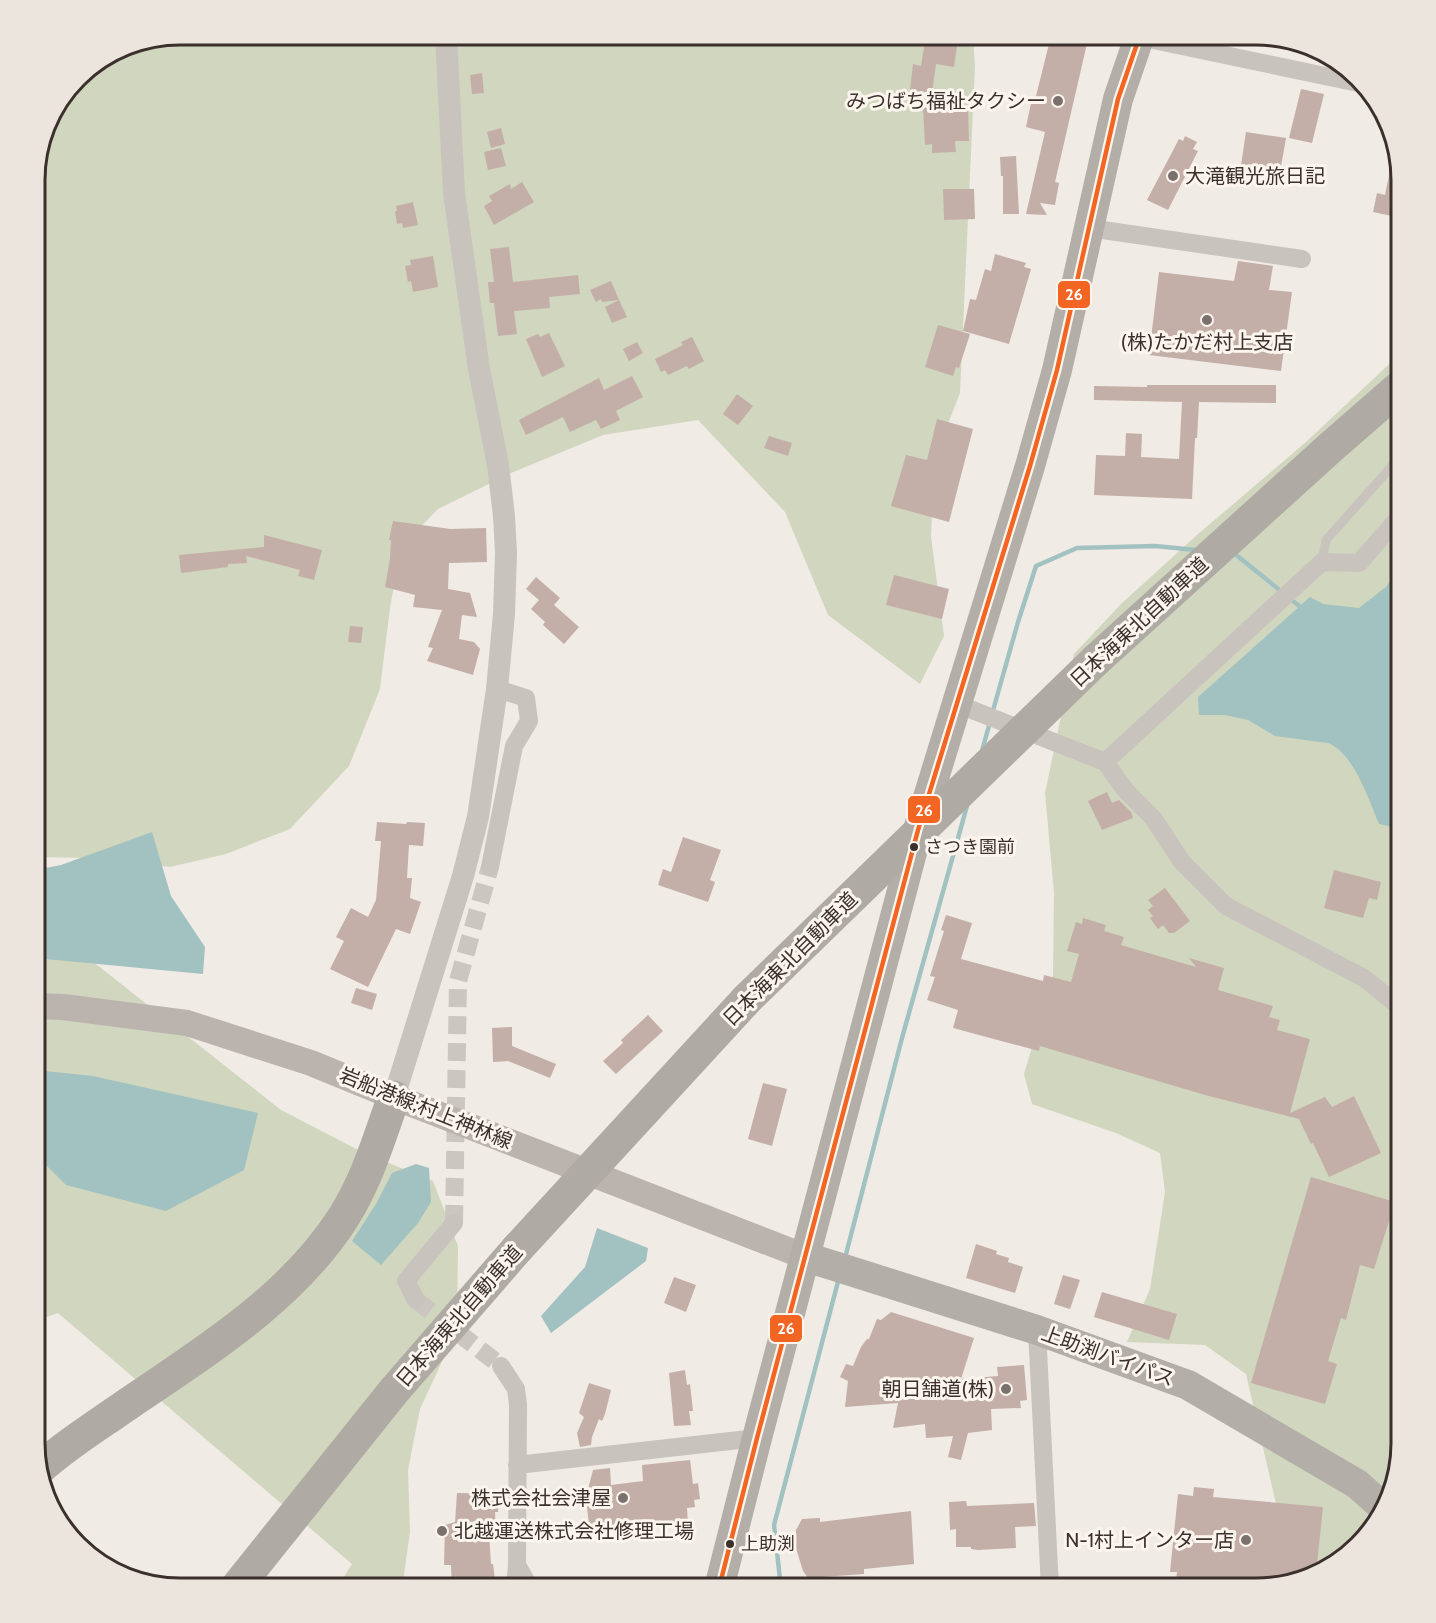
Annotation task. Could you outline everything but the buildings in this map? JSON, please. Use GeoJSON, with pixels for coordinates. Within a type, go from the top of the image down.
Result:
{"type":"FeatureCollection","features":[{"type":"Feature","properties":{"kind":"highway"},"geometry":{"type":"LineString","coordinates":[[722,1578],[757,1438],[830,1264],[918,830],[1030,466],[1057,370],[1118,99],[1136,45]]}},
{"type":"Feature","properties":{"kind":"highway","name":"日本海東北自動車道"},"geometry":{"type":"LineString","coordinates":[[249,1576],[393,1392],[516,1249],[748,998],[1096,660],[1391,395]]}},
{"type":"Feature","properties":{"kind":"highway"},"geometry":{"type":"LineString","coordinates":[[45,1445],[225,1318],[271,1281],[307,1244],[332,1209],[394,1097]]}},
{"type":"Feature","properties":{"kind":"highway"},"geometry":{"type":"LineString","coordinates":[[47,1463],[77,1439],[237,1328],[282,1289],[317,1254],[344,1218],[363,1183],[394,1097]]}},
{"type":"Feature","properties":{"kind":"highway","name":"上助渕バイパス"},"geometry":{"type":"LineString","coordinates":[[830,1264],[1036,1330],[1188,1384],[1358,1484],[1377,1502]]}},
{"type":"Feature","properties":{"kind":"main road","name":"岩船港線;村上神林線"},"geometry":{"type":"LineString","coordinates":[[45,1006],[187,1023],[311,1063],[830,1264]]}},
{"type":"Feature","properties":{"kind":"street"},"geometry":{"type":"LineString","coordinates":[[394,1097],[463,876],[478,817],[497,689],[504,604],[504,516],[498,465],[479,369],[454,193],[447,45]]}},
{"type":"Feature","properties":{"kind":"street"},"geometry":{"type":"LineString","coordinates":[[1181,45],[1348,80]]}},
{"type":"Feature","properties":{"kind":"street"},"geometry":{"type":"LineString","coordinates":[[1089,228],[1302,259]]}},
{"type":"Feature","properties":{"kind":"street"},"geometry":{"type":"LineString","coordinates":[[1105,762],[1322,562],[1359,563],[1391,526]]}},
{"type":"Feature","properties":{"kind":"street"},"geometry":{"type":"LineString","coordinates":[[490,867],[514,746],[529,721],[526,698],[497,689]]}},
{"type":"Feature","properties":{"kind":"street"},"geometry":{"type":"LineString","coordinates":[[957,704],[1105,762],[1126,791],[1153,818],[1182,862],[1226,906],[1364,978],[1391,1000]]}},
{"type":"Feature","properties":{"kind":"street"},"geometry":{"type":"LineString","coordinates":[[416,1300],[406,1281],[454,1222]]}},
{"type":"Feature","properties":{"kind":"street"},"geometry":{"type":"LineString","coordinates":[[1036,1330],[1049,1578]]}},
{"type":"Feature","properties":{"kind":"street"},"geometry":{"type":"LineString","coordinates":[[501,1366],[516,1389],[518,1405],[516,1578]]}},
{"type":"Feature","properties":{"kind":"street"},"geometry":{"type":"LineString","coordinates":[[517,1465],[757,1438]]}},
{"type":"Feature","properties":{"kind":"street"},"geometry":{"type":"LineString","coordinates":[[518,1565],[525,1578]]}},
{"type":"Feature","properties":{"kind":"lane"},"geometry":{"type":"LineString","coordinates":[[1322,562],[1326,540],[1391,467]]}},
{"type":"Feature","properties":{"kind":"green space"},"geometry":{"type":"Polygon","coordinates":[[[171,45],[974,45],[975,66],[960,393],[934,460],[931,537],[944,636],[920,684],[828,615],[785,512],[698,420],[603,435],[511,473],[438,509],[401,547],[390,608],[380,689],[349,766],[290,829],[226,854],[170,867],[89,858],[45,857],[45,171],[52,136],[59,120],[84,84],[105,68],[128,55],[171,45]]]}},
{"type":"Feature","properties":{"kind":"green space"},"geometry":{"type":"Polygon","coordinates":[[[1391,362],[1391,1452],[1384,1487],[1377,1503],[1352,1539],[1316,1564],[1297,1572],[1289,1560],[1246,1374],[1205,1345],[1127,1342],[1150,1289],[1165,1192],[1160,1153],[1116,1133],[1032,1104],[1024,1074],[1053,977],[1054,893],[1045,793],[1074,654],[1122,603],[1306,442],[1391,362]]]}},
{"type":"Feature","properties":{"kind":"green space"},"geometry":{"type":"Polygon","coordinates":[[[45,924],[281,1110],[364,1153],[433,1181],[458,1246],[457,1329],[420,1409],[408,1470],[410,1532],[403,1578],[343,1578],[352,1564],[58,1313],[45,1318],[45,924]]]}},
{"type":"Feature","properties":{"kind":"water"},"geometry":{"type":"Polygon","coordinates":[[[1391,579],[1391,827],[1379,824],[1359,778],[1337,748],[1328,743],[1275,736],[1248,720],[1225,715],[1199,715],[1198,697],[1310,597],[1323,604],[1359,608],[1386,587],[1391,579]]]}},
{"type":"Feature","properties":{"kind":"water"},"geometry":{"type":"Polygon","coordinates":[[[152,832],[171,896],[205,947],[203,974],[45,959],[45,868],[61,865],[152,832]]]}},
{"type":"Feature","properties":{"kind":"water"},"geometry":{"type":"Polygon","coordinates":[[[45,1071],[93,1076],[258,1113],[244,1170],[166,1211],[66,1185],[45,1164],[45,1071]]]}},
{"type":"Feature","properties":{"kind":"water"},"geometry":{"type":"Polygon","coordinates":[[[416,1164],[429,1168],[431,1202],[418,1223],[381,1265],[352,1241],[376,1204],[392,1173],[416,1164]]]}},
{"type":"Feature","properties":{"kind":"water"},"geometry":{"type":"Polygon","coordinates":[[[597,1228],[648,1248],[646,1261],[551,1333],[541,1316],[585,1267],[597,1228]]]}},
{"type":"Feature","properties":{"kind":"waterway"},"geometry":{"type":"LineString","coordinates":[[992,714],[1036,566],[1077,548],[1155,546],[1196,550]]}},
{"type":"Feature","properties":{"kind":"waterway"},"geometry":{"type":"LineString","coordinates":[[1232,554],[1235,554],[1282,592]]}},
{"type":"Feature","properties":{"kind":"waterway"},"geometry":{"type":"LineString","coordinates":[[1288,597],[1303,609]]}},
{"type":"Feature","properties":{"kind":"waterway"},"geometry":{"type":"LineString","coordinates":[[982,751],[990,722]]}},
{"type":"Feature","properties":{"kind":"waterway"},"geometry":{"type":"LineString","coordinates":[[845,1258],[902,1038],[967,806]]}},
{"type":"Feature","properties":{"kind":"waterway"},"geometry":{"type":"LineString","coordinates":[[780,1578],[774,1525],[839,1278]]}},
{"type":"Feature","properties":{"kind":"tunnel"},"geometry":{"type":"LineString","coordinates":[[454,1223],[458,981],[490,867]]}},
{"type":"Feature","properties":{"kind":"tunnel"},"geometry":{"type":"LineString","coordinates":[[416,1300],[501,1366]]}},
{"type":"Feature","properties":{"kind":"transit line","name":"26"},"geometry":{"type":"LineString","coordinates":[[722,1578],[918,830],[1030,466],[1057,370],[1118,99],[1137,45]]}},
{"type":"Feature","properties":{"kind":"place","name":"みつばち福祉タクシー"},"geometry":{"type":"Point","coordinates":[1058,101]}},
{"type":"Feature","properties":{"kind":"place","name":"大滝観光旅日記"},"geometry":{"type":"Point","coordinates":[1173,176]}},
{"type":"Feature","properties":{"kind":"place","name":"(株)たかだ村上支店"},"geometry":{"type":"Point","coordinates":[1207,320]}},
{"type":"Feature","properties":{"kind":"place","name":"さつき園前"},"geometry":{"type":"Point","coordinates":[914,847]}},
{"type":"Feature","properties":{"kind":"place","name":"朝日舗道(株)"},"geometry":{"type":"Point","coordinates":[1006,1389]}},
{"type":"Feature","properties":{"kind":"place","name":"株式会社会津屋"},"geometry":{"type":"Point","coordinates":[623,1498]}},
{"type":"Feature","properties":{"kind":"place","name":"北越運送株式会社修理工場"},"geometry":{"type":"Point","coordinates":[442,1531]}},
{"type":"Feature","properties":{"kind":"place","name":"N-1村上インター店"},"geometry":{"type":"Point","coordinates":[1246,1540]}},
{"type":"Feature","properties":{"kind":"place","name":"上助渕"},"geometry":{"type":"Point","coordinates":[730,1544]}}]}
